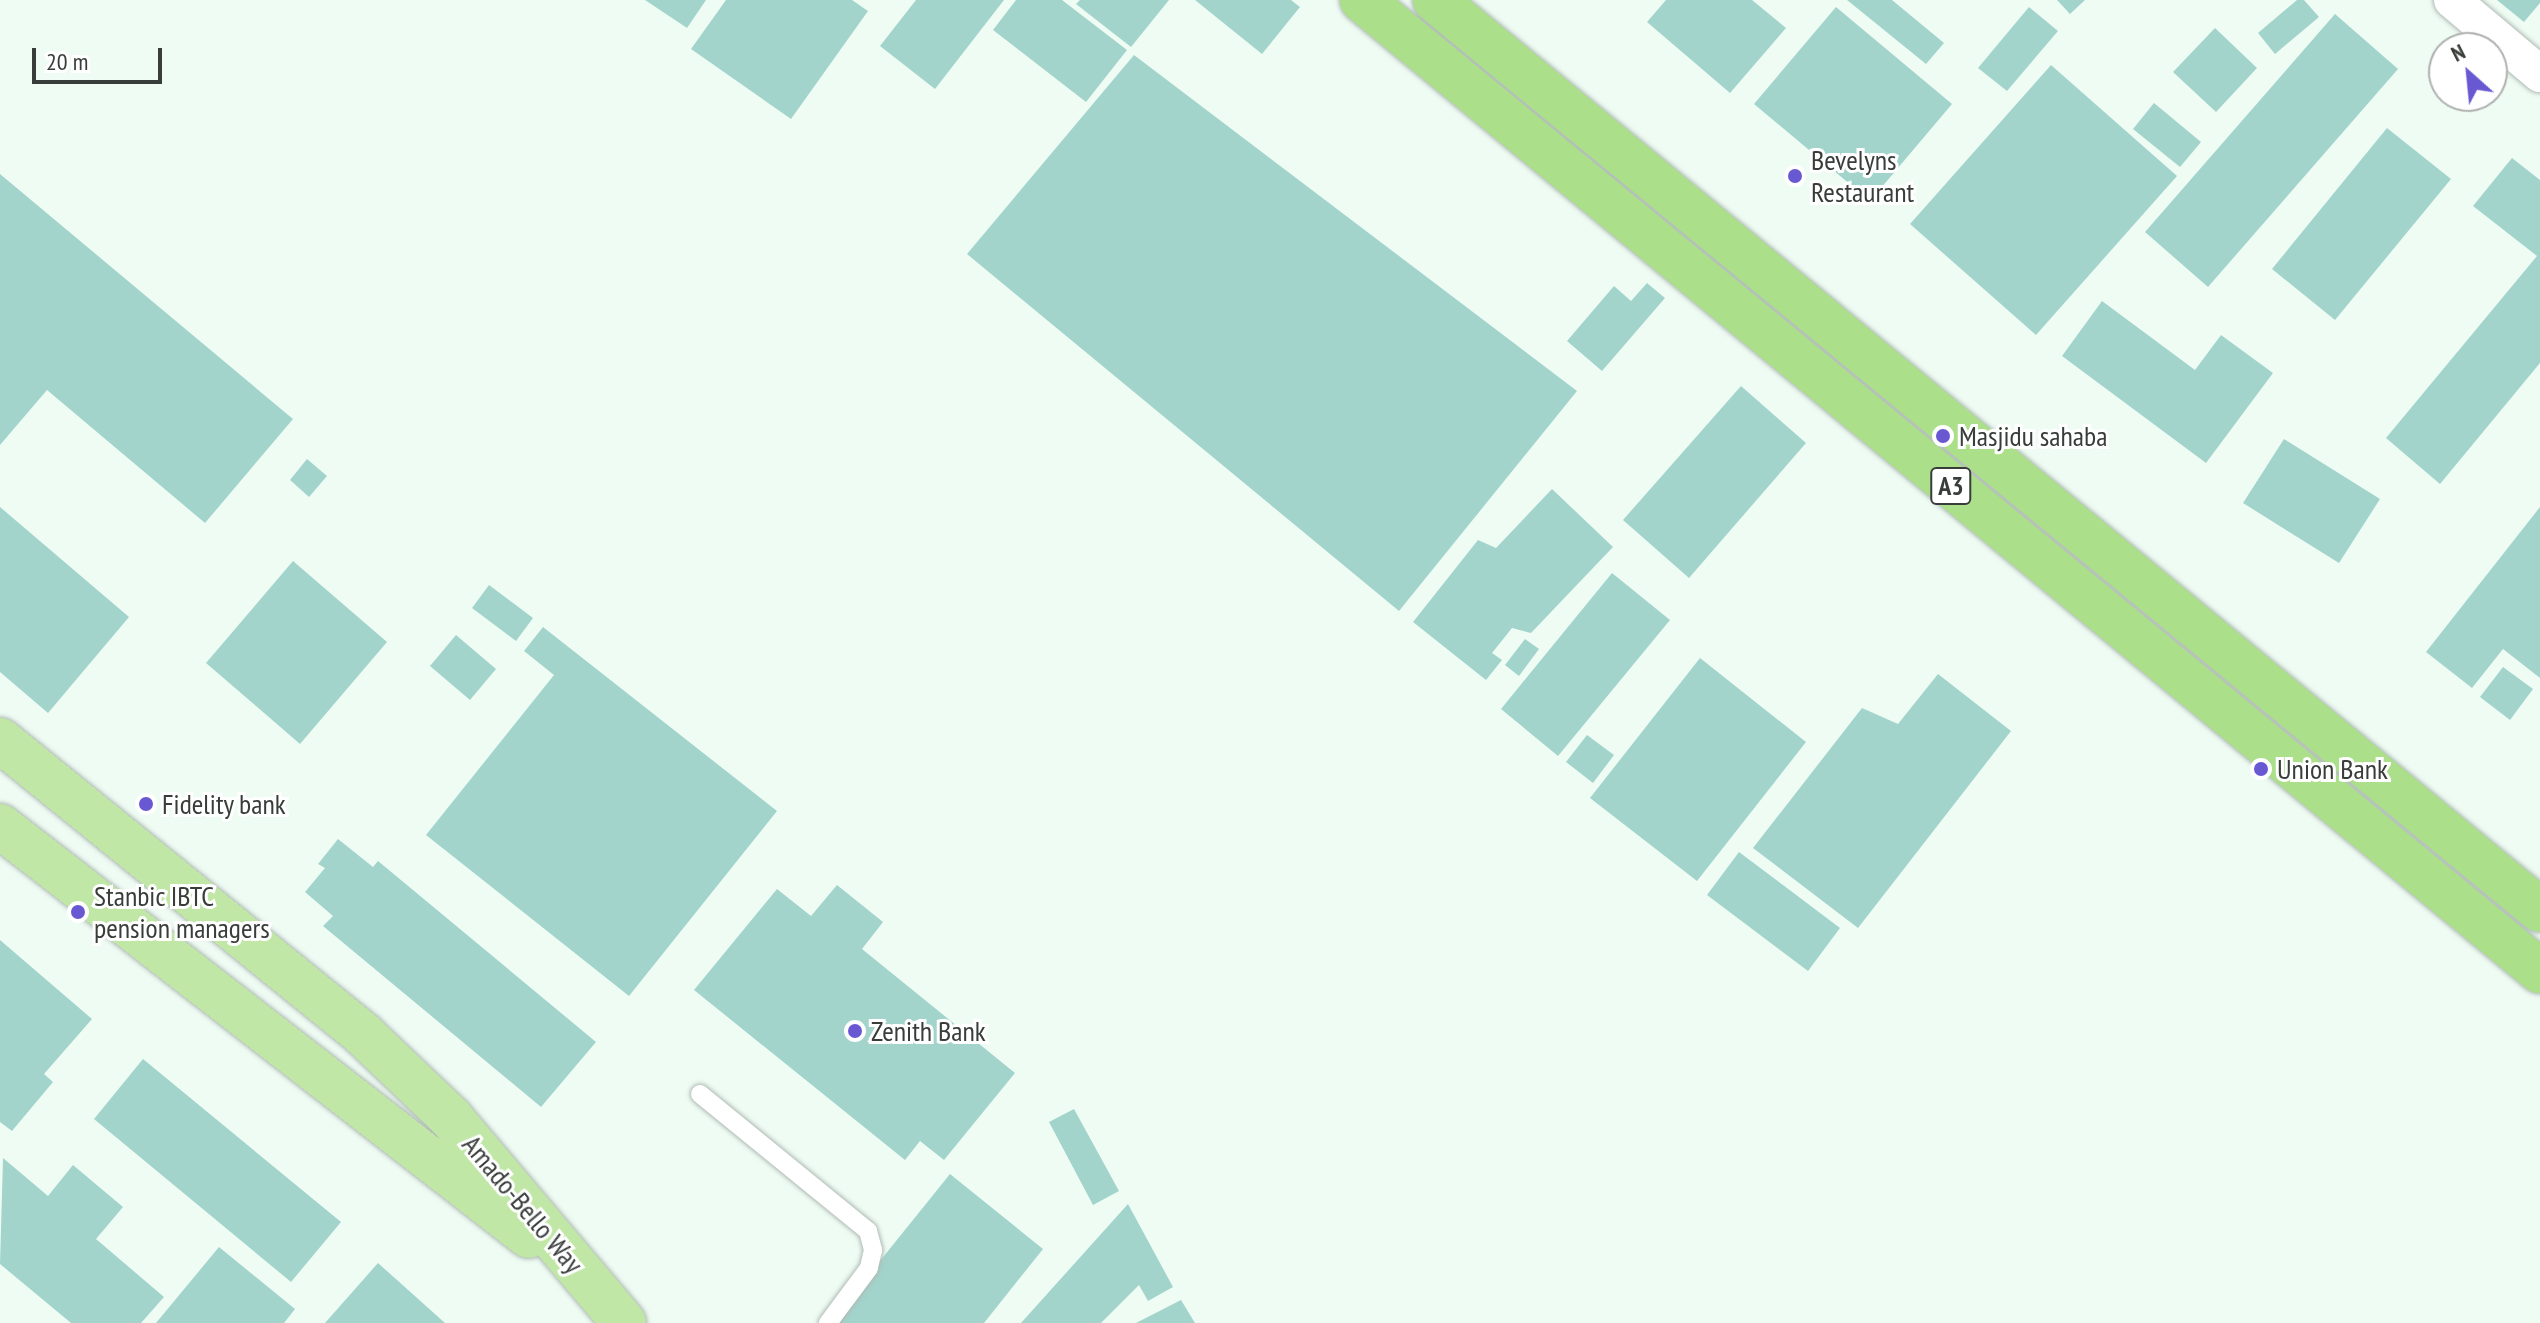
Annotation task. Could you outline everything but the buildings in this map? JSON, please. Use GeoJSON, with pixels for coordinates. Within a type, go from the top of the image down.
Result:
{"type":"FeatureCollection","features":[{"type":"Feature","properties":{"kind":"highway","name":"A3"},"geometry":{"type":"LineString","coordinates":[[1362,0],[2540,971]]}},
{"type":"Feature","properties":{"kind":"highway","name":"A3"},"geometry":{"type":"LineString","coordinates":[[1435,0],[2540,910]]}},
{"type":"Feature","properties":{"kind":"main road","name":"Amado-Bello Way"},"geometry":{"type":"LineString","coordinates":[[0,740],[365,1036],[451,1118],[587,1282]]}},
{"type":"Feature","properties":{"kind":"main road","name":"Amado-Bello Way"},"geometry":{"type":"LineString","coordinates":[[0,826],[587,1282]]}},
{"type":"Feature","properties":{"kind":"main road"},"geometry":{"type":"LineString","coordinates":[[587,1282],[624,1323]]}},
{"type":"Feature","properties":{"kind":"street"},"geometry":{"type":"LineString","coordinates":[[2452,0],[2540,74]]}},
{"type":"Feature","properties":{"kind":"lane"},"geometry":{"type":"LineString","coordinates":[[700,1094],[868,1231],[873,1250],[869,1268],[828,1323]]}},
{"type":"Feature","properties":{"kind":"place","name":"Bevelyns Restaurant"},"geometry":{"type":"Point","coordinates":[1795,176]}},
{"type":"Feature","properties":{"kind":"place","name":"Masjidu sahaba"},"geometry":{"type":"Point","coordinates":[1943,436]}},
{"type":"Feature","properties":{"kind":"place","name":"Union Bank"},"geometry":{"type":"Point","coordinates":[2261,769]}},
{"type":"Feature","properties":{"kind":"place","name":"Fidelity bank"},"geometry":{"type":"Point","coordinates":[146,804]}},
{"type":"Feature","properties":{"kind":"place","name":"Stanbic IBTC pension managers"},"geometry":{"type":"Point","coordinates":[78,912]}},
{"type":"Feature","properties":{"kind":"place","name":"Zenith Bank"},"geometry":{"type":"Point","coordinates":[855,1031]}}]}
